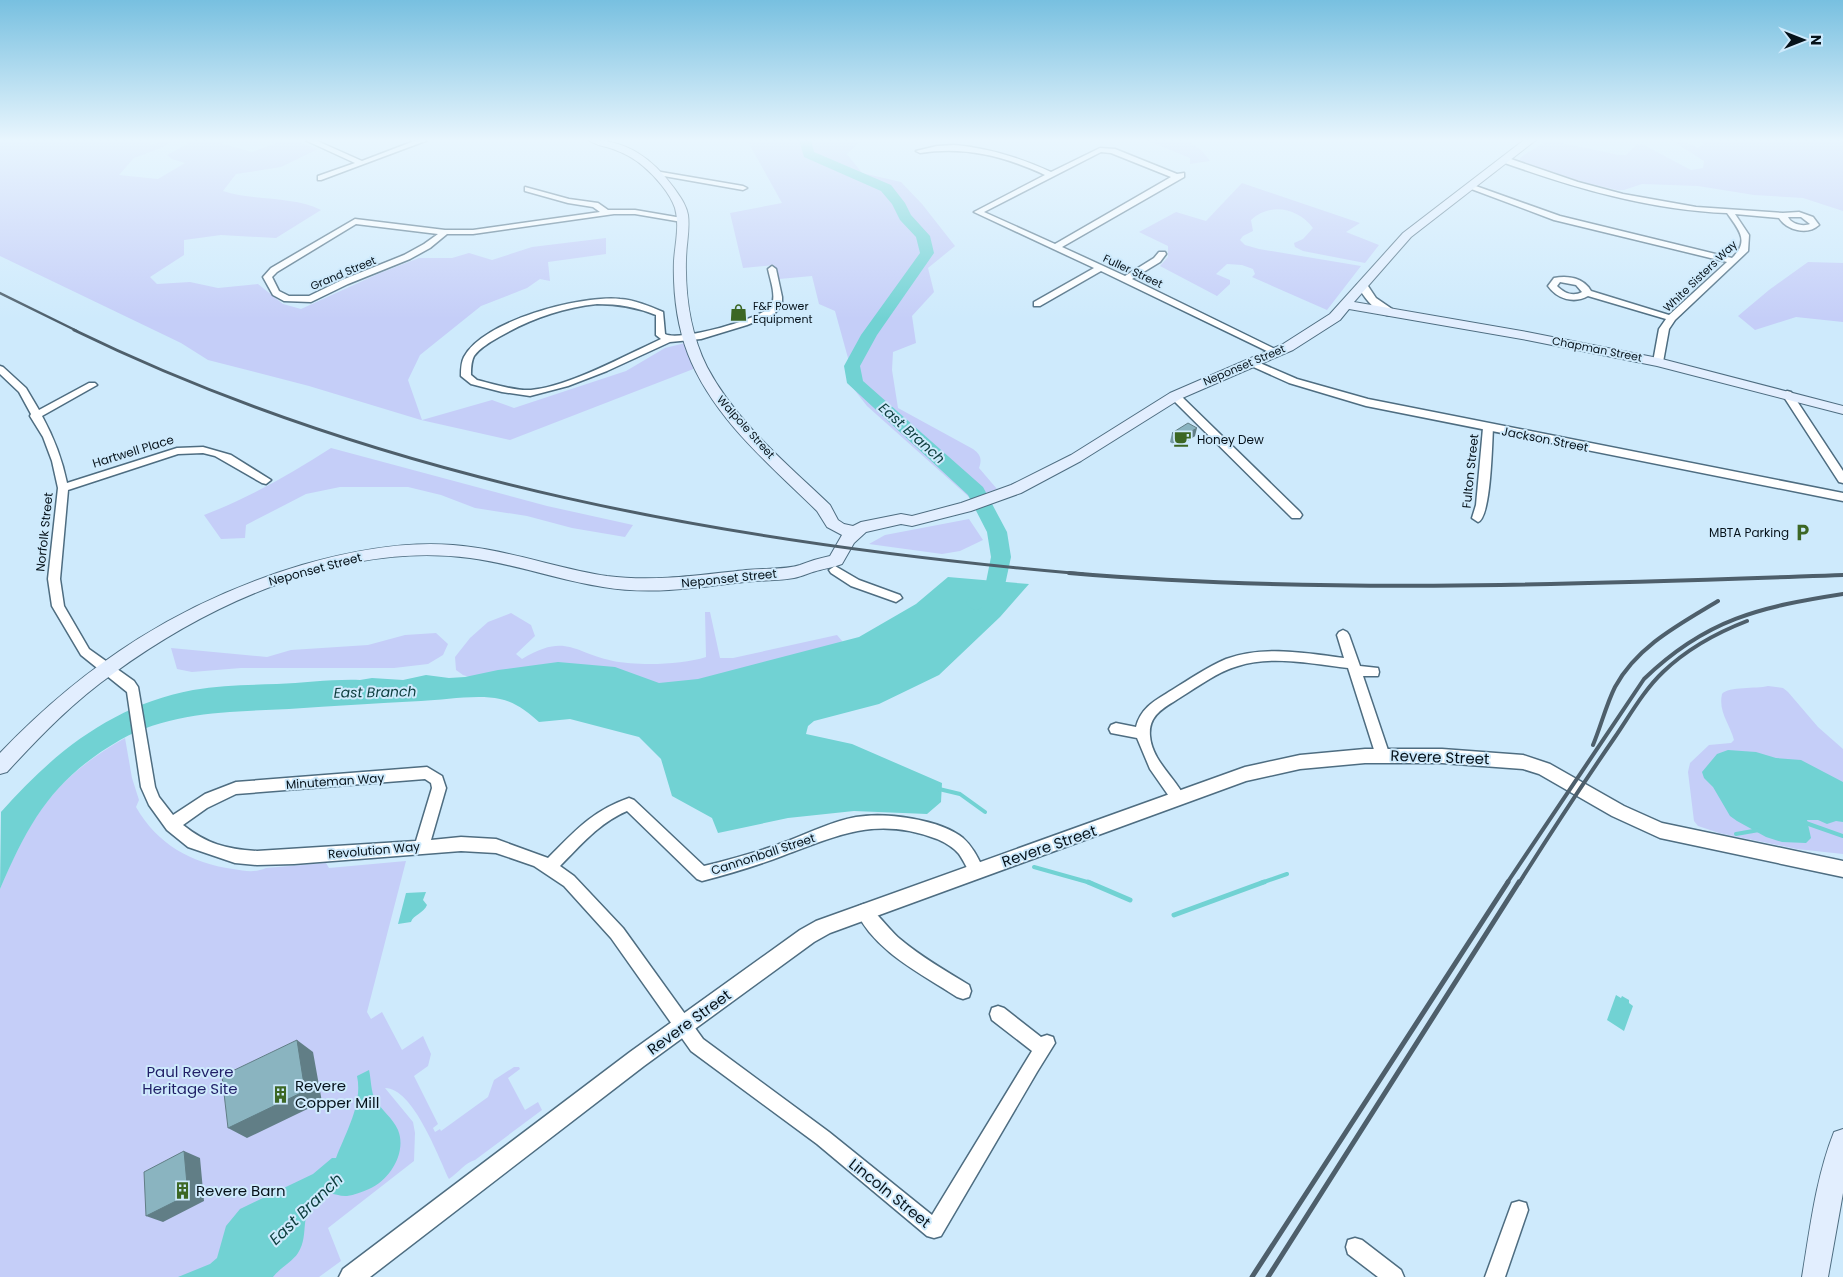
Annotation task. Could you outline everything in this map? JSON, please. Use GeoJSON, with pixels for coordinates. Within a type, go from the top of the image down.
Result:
{"type":"FeatureCollection","features":[{"type":"Feature","properties":{"kind":"main road","name":"Walpole Street"},"geometry":{"type":"LineString","coordinates":[[676,200],[680,206],[682,220],[680,264],[682,297],[690,338],[704,373],[723,404],[824,509],[826,517],[836,528],[854,535]]}},
{"type":"Feature","properties":{"kind":"main road","name":"Neponset Street"},"geometry":{"type":"LineString","coordinates":[[0,766],[50,716],[106,668],[180,621],[244,590],[301,570],[364,556],[422,550],[444,550],[488,555],[600,580],[647,585],[707,581],[805,569],[812,565],[836,560],[854,535],[870,535],[907,526],[912,520],[965,507],[1042,478],[1175,396],[1253,363],[1331,322],[1386,256],[1407,235],[1453,200]]}},
{"type":"Feature","properties":{"kind":"main road","name":"Chapman Street"},"geometry":{"type":"LineString","coordinates":[[1347,305],[1527,336],[1658,362],[1843,410]]}},
{"type":"Feature","properties":{"kind":"main road"},"geometry":{"type":"LineString","coordinates":[[835,570],[844,564],[854,535]]}},
{"type":"Feature","properties":{"kind":"main road","name":"Neponset Street"},"geometry":{"type":"LineString","coordinates":[[805,569],[813,572],[835,570]]}},
{"type":"Feature","properties":{"kind":"main road"},"geometry":{"type":"LineString","coordinates":[[1815,1277],[1837,1191],[1843,1141]]}},
{"type":"Feature","properties":{"kind":"street"},"geometry":{"type":"LineString","coordinates":[[563,200],[595,205],[605,213]]}},
{"type":"Feature","properties":{"kind":"street","name":"Fuller Street"},"geometry":{"type":"LineString","coordinates":[[1002,200],[978,212],[1125,279],[1276,352]]}},
{"type":"Feature","properties":{"kind":"street"},"geometry":{"type":"LineString","coordinates":[[1056,247],[1138,200]]}},
{"type":"Feature","properties":{"kind":"street"},"geometry":{"type":"LineString","coordinates":[[1505,200],[1557,218],[1734,261]]}},
{"type":"Feature","properties":{"kind":"street"},"geometry":{"type":"LineString","coordinates":[[1645,200],[1676,206],[1784,216]]}},
{"type":"Feature","properties":{"kind":"street","name":"White Sisters Way"},"geometry":{"type":"LineString","coordinates":[[1658,362],[1664,329],[1671,318],[1744,251],[1747,244],[1741,227],[1729,211]]}},
{"type":"Feature","properties":{"kind":"street","name":"Grand Street"},"geometry":{"type":"LineString","coordinates":[[445,232],[427,246],[407,257],[345,282],[311,299],[286,299],[276,293],[266,278],[274,270],[355,221],[445,232],[472,232],[605,213],[636,212],[682,220]]}},
{"type":"Feature","properties":{"kind":"street"},"geometry":{"type":"LineString","coordinates":[[1125,279],[1157,260],[1162,254]]}},
{"type":"Feature","properties":{"kind":"street"},"geometry":{"type":"LineString","coordinates":[[1037,304],[1100,268]]}},
{"type":"Feature","properties":{"kind":"street"},"geometry":{"type":"LineString","coordinates":[[668,340],[660,335],[659,329],[662,321],[660,314],[650,308],[610,301],[577,304],[538,315],[499,332],[471,354],[467,361],[466,376],[474,382],[502,389],[518,392],[538,391],[565,384],[604,369],[668,340],[690,338],[744,323],[771,312],[776,305],[778,297],[772,269]]}},
{"type":"Feature","properties":{"kind":"street"},"geometry":{"type":"LineString","coordinates":[[1362,286],[1372,300],[1391,313]]}},
{"type":"Feature","properties":{"kind":"street"},"geometry":{"type":"LineString","coordinates":[[1587,293],[1671,318]]}},
{"type":"Feature","properties":{"kind":"street","name":"Jackson Street"},"geometry":{"type":"LineString","coordinates":[[1253,363],[1293,381],[1348,398],[1488,428],[1843,498]]}},
{"type":"Feature","properties":{"kind":"street","name":"Norfolk Street"},"geometry":{"type":"LineString","coordinates":[[0,369],[23,390],[35,416],[48,437],[63,488],[54,578],[58,606],[85,652],[106,668]]}},
{"type":"Feature","properties":{"kind":"street"},"geometry":{"type":"LineString","coordinates":[[35,416],[92,385]]}},
{"type":"Feature","properties":{"kind":"street"},"geometry":{"type":"LineString","coordinates":[[1787,394],[1843,480]]}},
{"type":"Feature","properties":{"kind":"street"},"geometry":{"type":"LineString","coordinates":[[1175,396],[1296,514]]}},
{"type":"Feature","properties":{"kind":"street","name":"Fulton Street"},"geometry":{"type":"LineString","coordinates":[[1478,518],[1482,505],[1488,428]]}},
{"type":"Feature","properties":{"kind":"street","name":"Hartwell Place"},"geometry":{"type":"LineString","coordinates":[[63,488],[177,451],[203,450],[218,453],[266,480]]}},
{"type":"Feature","properties":{"kind":"street"},"geometry":{"type":"LineString","coordinates":[[835,570],[855,583],[896,598]]}},
{"type":"Feature","properties":{"kind":"street"},"geometry":{"type":"LineString","coordinates":[[1343,634],[1383,756]]}},
{"type":"Feature","properties":{"kind":"street"},"geometry":{"type":"LineString","coordinates":[[1178,798],[1149,755],[1143,734],[1144,721],[1152,709],[1226,665],[1242,659],[1306,658],[1373,672]]}},
{"type":"Feature","properties":{"kind":"street","name":"Revolution Way"},"geometry":{"type":"LineString","coordinates":[[106,668],[129,685],[135,699],[148,786],[154,801],[172,825],[181,833],[204,847],[236,856],[257,858],[294,858],[461,844],[496,846],[540,861],[569,881],[617,933],[640,963],[682,1026]]}},
{"type":"Feature","properties":{"kind":"street"},"geometry":{"type":"LineString","coordinates":[[1116,728],[1143,734]]}},
{"type":"Feature","properties":{"kind":"street","name":"Revere Street"},"geometry":{"type":"LineString","coordinates":[[351,1277],[682,1026],[807,936],[823,927],[864,911],[1245,774],[1278,765],[1321,759],[1383,756],[1442,756],[1523,762],[1544,769],[1572,783],[1618,812],[1660,830],[1843,869]]}},
{"type":"Feature","properties":{"kind":"street","name":"Minuteman Way"},"geometry":{"type":"LineString","coordinates":[[172,825],[195,807],[217,794],[236,788],[427,773],[438,780],[439,788],[422,846]]}},
{"type":"Feature","properties":{"kind":"street","name":"Cannonball Street"},"geometry":{"type":"LineString","coordinates":[[549,867],[592,824],[608,813],[629,804],[702,874],[760,858],[840,828],[866,822],[892,823],[943,834],[956,841],[968,854],[977,871]]}},
{"type":"Feature","properties":{"kind":"street"},"geometry":{"type":"LineString","coordinates":[[864,911],[872,925],[904,953],[963,991]]}},
{"type":"Feature","properties":{"kind":"street","name":"Lincoln Street"},"geometry":{"type":"LineString","coordinates":[[682,1026],[697,1046],[823,1138],[934,1229],[1045,1045],[998,1014]]}},
{"type":"Feature","properties":{"kind":"street"},"geometry":{"type":"LineString","coordinates":[[1495,1277],[1519,1210]]}},
{"type":"Feature","properties":{"kind":"street"},"geometry":{"type":"LineString","coordinates":[[1355,1246],[1394,1277]]}},
{"type":"Feature","properties":{"kind":"green space"},"geometry":{"type":"Polygon","coordinates":[[[0,200],[286,200],[321,210],[276,238],[221,235],[184,240],[184,255],[150,277],[157,284],[190,282],[218,288],[258,284],[283,304],[301,309],[380,273],[419,258],[452,258],[469,253],[492,260],[532,247],[606,238],[606,254],[548,262],[550,281],[540,279],[527,288],[481,306],[420,355],[408,380],[422,420],[492,400],[514,408],[626,371],[665,348],[685,343],[696,368],[510,440],[421,420],[309,386],[208,360],[181,343],[0,256],[0,200]]]}},
{"type":"Feature","properties":{"kind":"green space"},"geometry":{"type":"Polygon","coordinates":[[[780,200],[918,200],[955,246],[928,268],[934,292],[912,316],[916,343],[893,352],[892,370],[898,408],[976,451],[980,457],[979,468],[997,489],[970,498],[867,406],[849,383],[848,358],[835,311],[819,304],[812,276],[779,279],[774,265],[743,268],[730,213],[782,203],[780,200]]]}},
{"type":"Feature","properties":{"kind":"green space"},"geometry":{"type":"Polygon","coordinates":[[[1226,200],[1291,200],[1360,223],[1346,232],[1379,245],[1365,263],[1303,251],[1295,247],[1294,243],[1303,239],[1313,228],[1307,221],[1292,212],[1284,210],[1275,209],[1267,211],[1251,220],[1253,231],[1243,236],[1240,240],[1245,245],[1361,266],[1327,310],[1252,277],[1255,274],[1253,269],[1242,265],[1227,264],[1216,274],[1230,280],[1230,284],[1217,296],[1160,266],[1168,257],[1168,246],[1139,232],[1176,212],[1206,221],[1226,200]]]}},
{"type":"Feature","properties":{"kind":"green space"},"geometry":{"type":"Polygon","coordinates":[[[1808,200],[1843,200],[1843,211],[1808,200]]]}},
{"type":"Feature","properties":{"kind":"green space"},"geometry":{"type":"Polygon","coordinates":[[[1808,262],[1843,263],[1843,322],[1796,317],[1755,330],[1738,316],[1769,290],[1808,262]]]}},
{"type":"Feature","properties":{"kind":"green space"},"geometry":{"type":"Polygon","coordinates":[[[331,448],[547,506],[633,525],[625,537],[572,528],[527,516],[475,508],[441,495],[408,487],[340,487],[306,494],[246,525],[245,538],[221,539],[204,515],[269,485],[331,448]]]}},
{"type":"Feature","properties":{"kind":"green space"},"geometry":{"type":"Polygon","coordinates":[[[969,519],[983,540],[960,551],[942,554],[869,544],[885,535],[969,519]]]}},
{"type":"Feature","properties":{"kind":"green space"},"geometry":{"type":"Polygon","coordinates":[[[705,612],[710,612],[720,658],[733,658],[837,635],[848,648],[699,692],[482,681],[463,675],[456,670],[455,657],[470,638],[488,622],[511,613],[531,625],[535,636],[516,654],[522,659],[537,651],[559,646],[569,647],[623,663],[660,664],[696,660],[706,657],[705,612]]]}},
{"type":"Feature","properties":{"kind":"green space"},"geometry":{"type":"Polygon","coordinates":[[[436,633],[448,644],[443,655],[428,664],[394,668],[241,668],[192,672],[177,669],[171,648],[267,657],[291,650],[368,645],[405,635],[436,633]]]}},
{"type":"Feature","properties":{"kind":"green space"},"geometry":{"type":"Polygon","coordinates":[[[1768,686],[1783,688],[1788,692],[1818,727],[1843,749],[1843,854],[1797,849],[1719,833],[1698,826],[1694,821],[1688,772],[1690,763],[1709,745],[1731,743],[1734,740],[1723,712],[1722,694],[1730,690],[1768,686]]]}},
{"type":"Feature","properties":{"kind":"green space","name":"Paul Revere Heritage Site"},"geometry":{"type":"Polygon","coordinates":[[[125,738],[132,778],[139,800],[136,807],[154,831],[177,850],[189,857],[218,866],[250,871],[326,863],[329,868],[406,861],[367,1012],[371,1019],[382,1012],[402,1050],[423,1036],[431,1054],[428,1066],[414,1076],[438,1124],[433,1128],[435,1132],[440,1129],[441,1131],[488,1097],[494,1080],[514,1067],[519,1067],[520,1069],[508,1078],[525,1110],[538,1102],[542,1110],[475,1160],[465,1165],[449,1179],[415,1111],[395,1091],[385,1088],[413,1122],[415,1133],[414,1161],[328,1228],[341,1261],[319,1277],[0,1277],[0,889],[11,863],[34,820],[62,784],[80,768],[125,738]]]}},
{"type":"Feature","properties":{"kind":"water"},"geometry":{"type":"Polygon","coordinates":[[[948,577],[1029,584],[1000,617],[939,675],[879,704],[814,721],[808,726],[806,734],[852,744],[942,783],[941,802],[927,814],[854,811],[788,818],[718,833],[712,818],[672,796],[661,759],[639,737],[570,719],[539,722],[526,711],[506,700],[471,697],[224,712],[181,718],[140,730],[120,740],[77,770],[60,786],[33,822],[0,889],[1,812],[42,770],[87,734],[111,719],[164,697],[193,690],[224,686],[372,678],[403,680],[426,675],[449,678],[465,677],[498,670],[558,662],[615,667],[659,683],[698,679],[859,637],[916,604],[948,577]]]}},
{"type":"Feature","properties":{"kind":"water"},"geometry":{"type":"Polygon","coordinates":[[[1728,750],[1756,752],[1776,758],[1801,760],[1843,782],[1843,822],[1836,821],[1827,824],[1818,820],[1807,820],[1811,838],[1806,843],[1782,842],[1766,837],[1737,821],[1730,816],[1713,787],[1704,778],[1702,772],[1717,754],[1728,750]]]}},
{"type":"Feature","properties":{"kind":"water"},"geometry":{"type":"Polygon","coordinates":[[[426,892],[423,900],[427,905],[424,910],[411,922],[398,924],[406,893],[426,892]]]}},
{"type":"Feature","properties":{"kind":"water"},"geometry":{"type":"Polygon","coordinates":[[[1616,995],[1629,1000],[1629,1003],[1633,1006],[1624,1031],[1607,1020],[1616,995]]]}},
{"type":"Feature","properties":{"kind":"water"},"geometry":{"type":"Polygon","coordinates":[[[369,1070],[374,1096],[396,1126],[400,1138],[400,1147],[395,1164],[384,1179],[369,1189],[350,1196],[325,1194],[314,1202],[306,1216],[304,1238],[298,1253],[273,1277],[178,1277],[210,1264],[217,1258],[226,1226],[240,1209],[313,1174],[332,1158],[336,1158],[356,1107],[358,1097],[357,1076],[369,1070]]]}},
{"type":"Feature","properties":{"kind":"building"},"geometry":{"type":"Polygon","coordinates":[[[1188,423],[1197,428],[1180,438],[1172,433],[1188,423]]]}},
{"type":"Feature","properties":{"kind":"building"},"geometry":{"type":"Polygon","coordinates":[[[297,1040],[305,1091],[228,1128],[222,1076],[297,1040]]]}},
{"type":"Feature","properties":{"kind":"building"},"geometry":{"type":"Polygon","coordinates":[[[184,1151],[188,1195],[146,1216],[144,1172],[184,1151]]]}},
{"type":"Feature","properties":{"kind":"waterway","name":"East Branch"},"geometry":{"type":"LineString","coordinates":[[895,200],[905,217],[923,236],[927,253],[869,335],[852,366],[855,383],[976,491],[997,532],[1001,557],[995,585],[976,602]]}},
{"type":"Feature","properties":{"kind":"waterway"},"geometry":{"type":"LineString","coordinates":[[939,789],[960,794],[985,812]]}},
{"type":"Feature","properties":{"kind":"waterway"},"geometry":{"type":"LineString","coordinates":[[1803,822],[1843,836]]}},
{"type":"Feature","properties":{"kind":"waterway"},"geometry":{"type":"LineString","coordinates":[[1736,834],[1759,830]]}},
{"type":"Feature","properties":{"kind":"waterway"},"geometry":{"type":"LineString","coordinates":[[1034,867],[1089,882]]}},
{"type":"Feature","properties":{"kind":"waterway"},"geometry":{"type":"LineString","coordinates":[[1261,883],[1287,874]]}},
{"type":"Feature","properties":{"kind":"waterway"},"geometry":{"type":"LineString","coordinates":[[1089,882],[1130,900]]}},
{"type":"Feature","properties":{"kind":"waterway"},"geometry":{"type":"LineString","coordinates":[[1174,915],[1264,882]]}},
{"type":"Feature","properties":{"kind":"railway"},"geometry":{"type":"LineString","coordinates":[[0,293],[77,331]]}},
{"type":"Feature","properties":{"kind":"railway"},"geometry":{"type":"LineString","coordinates":[[74,330],[193,383],[316,428],[440,467],[567,498],[695,524],[824,545],[953,561],[1083,574]]}},
{"type":"Feature","properties":{"kind":"railway"},"geometry":{"type":"LineString","coordinates":[[1069,573],[1165,580],[1359,586],[1649,582],[1843,575]]}},
{"type":"Feature","properties":{"kind":"railway"},"geometry":{"type":"LineString","coordinates":[[1507,883],[1644,679],[1667,659],[1712,629],[1736,619],[1786,604],[1843,594]]}},
{"type":"Feature","properties":{"kind":"railway"},"geometry":{"type":"LineString","coordinates":[[1593,745],[1609,701],[1624,672],[1660,637],[1718,601]]}},
{"type":"Feature","properties":{"kind":"railway"},"geometry":{"type":"LineString","coordinates":[[1519,883],[1643,695],[1656,679],[1692,649],[1713,636],[1747,621]]}},
{"type":"Feature","properties":{"kind":"railway"},"geometry":{"type":"LineString","coordinates":[[1252,1277],[1508,882]]}},
{"type":"Feature","properties":{"kind":"railway"},"geometry":{"type":"LineString","coordinates":[[1268,1277],[1519,882]]}},
{"type":"Feature","properties":{"kind":"place","name":"F&F Power Equipment"},"geometry":{"type":"Point","coordinates":[739,312]}},
{"type":"Feature","properties":{"kind":"place","name":"Honey Dew"},"geometry":{"type":"Point","coordinates":[1183,439]}},
{"type":"Feature","properties":{"kind":"place","name":"MBTA Parking"},"geometry":{"type":"Point","coordinates":[1803,532]}},
{"type":"Feature","properties":{"kind":"place","name":"Revere Copper Mill"},"geometry":{"type":"Point","coordinates":[281,1094]}},
{"type":"Feature","properties":{"kind":"place","name":"Revere Barn"},"geometry":{"type":"Point","coordinates":[182,1190]}}]}
